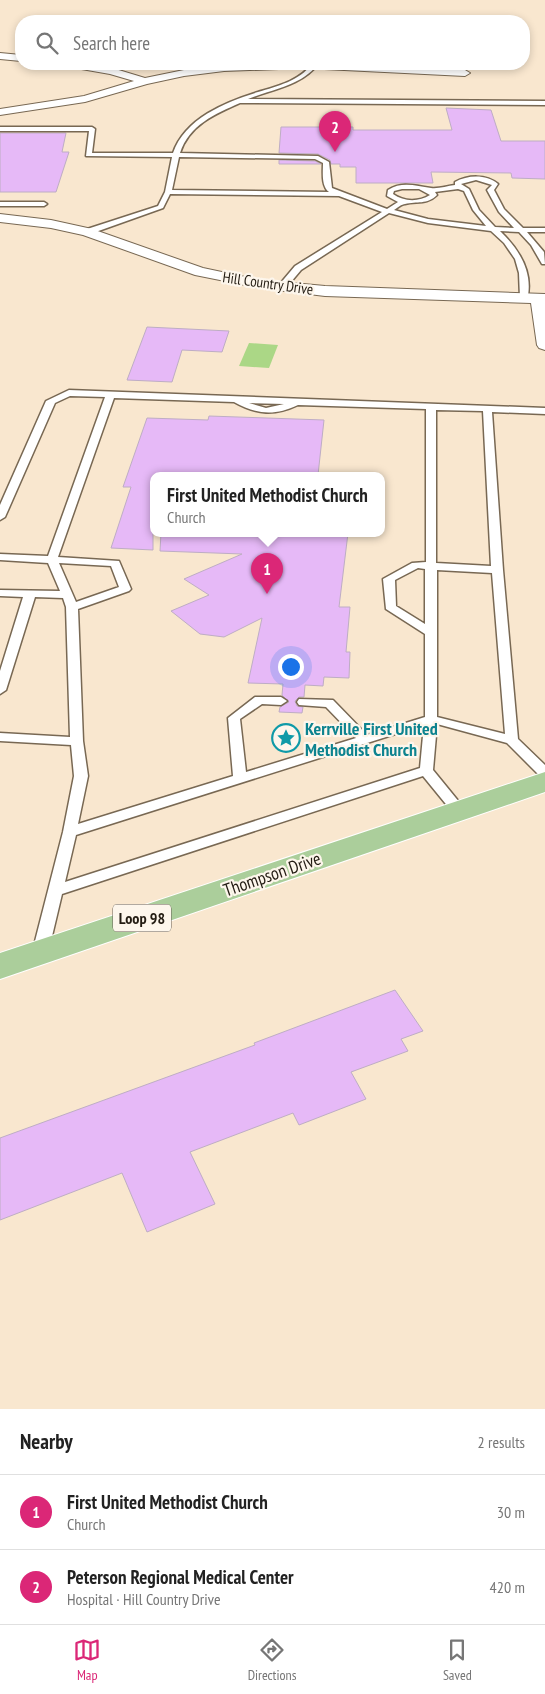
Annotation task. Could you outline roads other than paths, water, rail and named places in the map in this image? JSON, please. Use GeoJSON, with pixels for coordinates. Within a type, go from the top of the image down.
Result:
{"type":"FeatureCollection","features":[{"type":"Feature","properties":{"kind":"main road","name":"Thompson Drive"},"geometry":{"type":"LineString","coordinates":[[0,966],[545,782]]}},
{"type":"Feature","properties":{"kind":"street"},"geometry":{"type":"LineString","coordinates":[[0,56],[15,57]]}},
{"type":"Feature","properties":{"kind":"street"},"geometry":{"type":"LineString","coordinates":[[106,70],[145,81]]}},
{"type":"Feature","properties":{"kind":"street"},"geometry":{"type":"LineString","coordinates":[[0,112],[85,99],[145,81],[207,70]]}},
{"type":"Feature","properties":{"kind":"street"},"geometry":{"type":"LineString","coordinates":[[408,70],[465,73]]}},
{"type":"Feature","properties":{"kind":"street","name":"Hill Country Drive"},"geometry":{"type":"LineString","coordinates":[[0,218],[50,224],[87,232],[200,272],[282,287],[325,291],[536,298]]}},
{"type":"Feature","properties":{"kind":"street"},"geometry":{"type":"LineString","coordinates":[[536,298],[545,344]]}},
{"type":"Feature","properties":{"kind":"lane"},"geometry":{"type":"LineString","coordinates":[[87,232],[156,209],[164,204],[176,155],[182,139],[197,124],[219,110],[257,93],[294,82],[309,70]]}},
{"type":"Feature","properties":{"kind":"lane"},"geometry":{"type":"LineString","coordinates":[[239,101],[545,103]]}},
{"type":"Feature","properties":{"kind":"lane"},"geometry":{"type":"LineString","coordinates":[[0,129],[92,129],[88,156],[316,157],[326,162],[327,186],[340,194],[388,212],[440,223],[494,229],[545,230]]}},
{"type":"Feature","properties":{"kind":"lane"},"geometry":{"type":"LineString","coordinates":[[459,187],[457,183],[469,179],[492,182],[496,186],[490,190],[502,214],[539,251],[545,262]]}},
{"type":"Feature","properties":{"kind":"lane"},"geometry":{"type":"LineString","coordinates":[[430,190],[434,195],[428,200],[404,201],[391,197],[389,192],[395,188],[409,186],[430,190],[459,187],[467,190],[472,207],[494,229],[519,259],[536,298]]}},
{"type":"Feature","properties":{"kind":"lane"},"geometry":{"type":"LineString","coordinates":[[168,192],[340,194]]}},
{"type":"Feature","properties":{"kind":"lane"},"geometry":{"type":"LineString","coordinates":[[282,287],[298,268],[404,201]]}},
{"type":"Feature","properties":{"kind":"lane"},"geometry":{"type":"LineString","coordinates":[[0,204],[44,204]]}},
{"type":"Feature","properties":{"kind":"lane"},"geometry":{"type":"LineString","coordinates":[[0,517],[51,401],[69,393],[237,400],[254,410],[277,411],[298,402],[545,411]]}},
{"type":"Feature","properties":{"kind":"lane"},"geometry":{"type":"LineString","coordinates":[[40,953],[70,832],[81,776],[77,740],[70,601],[52,559],[110,394]]}},
{"type":"Feature","properties":{"kind":"lane"},"geometry":{"type":"LineString","coordinates":[[431,407],[431,719],[426,771],[459,811]]}},
{"type":"Feature","properties":{"kind":"lane"},"geometry":{"type":"LineString","coordinates":[[487,409],[497,570],[512,740]]}},
{"type":"Feature","properties":{"kind":"lane"},"geometry":{"type":"LineString","coordinates":[[0,557],[115,563],[125,590],[70,601],[30,594],[0,593]]}},
{"type":"Feature","properties":{"kind":"lane"},"geometry":{"type":"LineString","coordinates":[[430,632],[390,606],[389,579],[416,565],[497,570]]}},
{"type":"Feature","properties":{"kind":"lane"},"geometry":{"type":"LineString","coordinates":[[0,690],[30,594]]}},
{"type":"Feature","properties":{"kind":"lane"},"geometry":{"type":"LineString","coordinates":[[240,779],[234,718],[258,700],[281,701]]}},
{"type":"Feature","properties":{"kind":"lane"},"geometry":{"type":"LineString","coordinates":[[303,702],[329,704],[365,740]]}},
{"type":"Feature","properties":{"kind":"lane"},"geometry":{"type":"LineString","coordinates":[[70,832],[431,719],[512,740],[545,773]]}},
{"type":"Feature","properties":{"kind":"lane"},"geometry":{"type":"LineString","coordinates":[[0,738],[77,740]]}},
{"type":"Feature","properties":{"kind":"lane"},"geometry":{"type":"LineString","coordinates":[[54,891],[426,771]]}},
{"type":"Feature","properties":{"kind":"place","name":"Peterson Regional Medical Center"},"geometry":{"type":"Point","coordinates":[335,152]}},
{"type":"Feature","properties":{"kind":"place","name":"First United Methodist Church"},"geometry":{"type":"Point","coordinates":[267,594]}},
{"type":"Feature","properties":{"kind":"place","name":"Kerrville First United Methodist Church"},"geometry":{"type":"Point","coordinates":[286,738]}}]}
